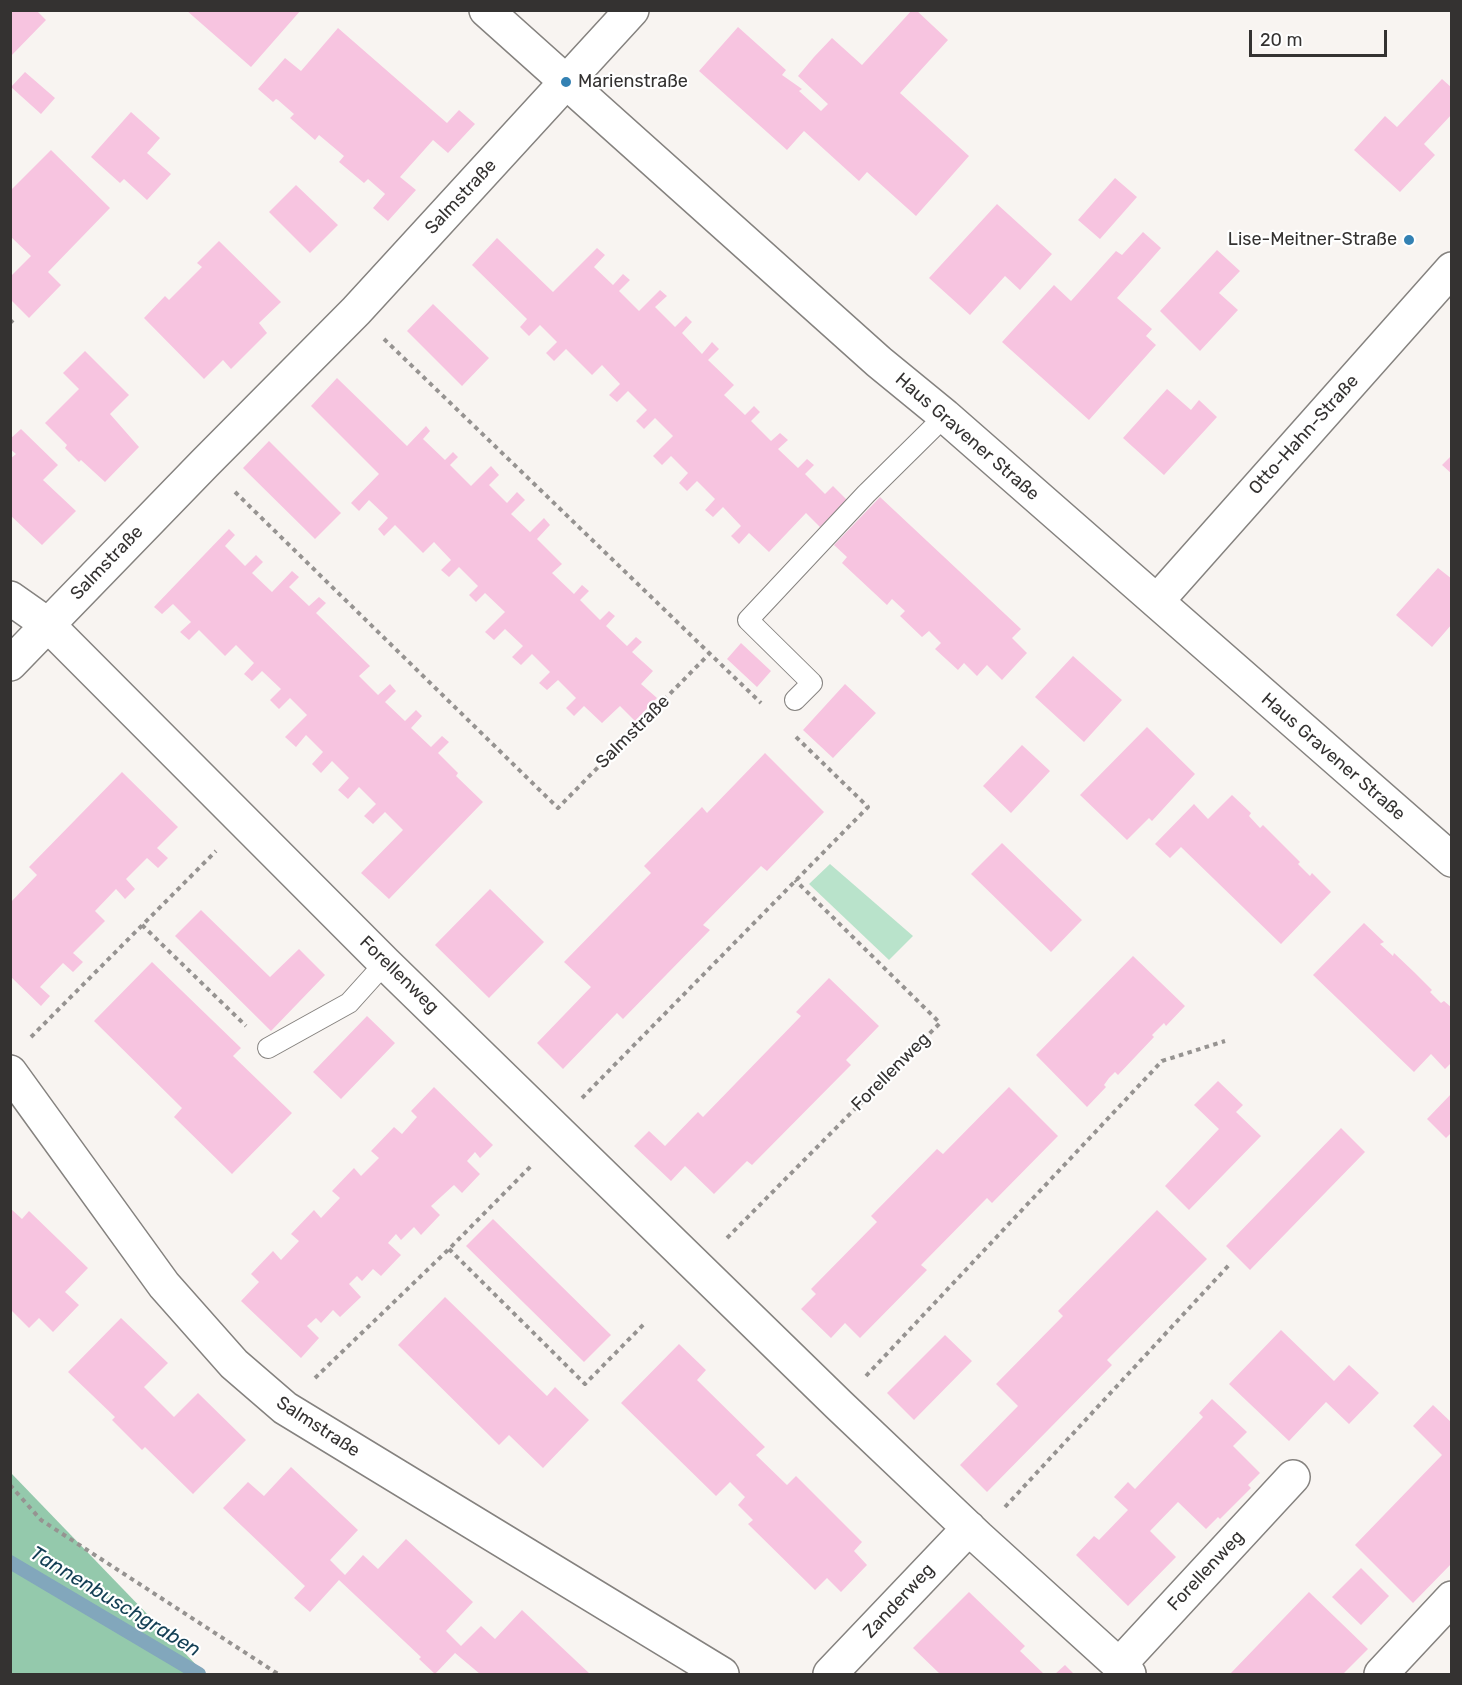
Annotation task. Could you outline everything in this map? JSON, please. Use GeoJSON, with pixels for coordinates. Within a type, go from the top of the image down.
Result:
{"type":"FeatureCollection","features":[{"type":"Feature","properties":{"kind":"street","name":"Haus Gravener Straße"},"geometry":{"type":"LineString","coordinates":[[486,10],[879,362],[945,416],[1452,860]]}},
{"type":"Feature","properties":{"kind":"street"},"geometry":{"type":"LineString","coordinates":[[566,82],[632,10]]}},
{"type":"Feature","properties":{"kind":"street","name":"Salmstraße"},"geometry":{"type":"LineString","coordinates":[[10,664],[356,311],[566,82]]}},
{"type":"Feature","properties":{"kind":"street","name":"Otto-Hahn-Straße"},"geometry":{"type":"LineString","coordinates":[[1157,601],[1452,270]]}},
{"type":"Feature","properties":{"kind":"street","name":"Forellenweg"},"geometry":{"type":"LineString","coordinates":[[10,598],[47,624],[385,963],[839,1405],[1124,1670],[1293,1477]]}},
{"type":"Feature","properties":{"kind":"street","name":"Salmstraße"},"geometry":{"type":"LineString","coordinates":[[10,1072],[165,1285],[234,1364],[285,1408],[722,1674]]}},
{"type":"Feature","properties":{"kind":"street","name":"Zanderweg"},"geometry":{"type":"LineString","coordinates":[[830,1674],[973,1532]]}},
{"type":"Feature","properties":{"kind":"street"},"geometry":{"type":"LineString","coordinates":[[1382,1674],[1449,1605]]}},
{"type":"Feature","properties":{"kind":"lane"},"geometry":{"type":"LineString","coordinates":[[795,700],[812,683],[748,620],[866,494],[945,416]]}},
{"type":"Feature","properties":{"kind":"lane"},"geometry":{"type":"LineString","coordinates":[[268,1048],[349,1003],[385,963]]}},
{"type":"Feature","properties":{"kind":"path","name":"Salmstraße"},"geometry":{"type":"LineString","coordinates":[[205,463],[558,808],[710,654],[356,311]]}},
{"type":"Feature","properties":{"kind":"path"},"geometry":{"type":"LineString","coordinates":[[285,1408],[449,1249],[558,1130],[795,880],[868,807]]}},
{"type":"Feature","properties":{"kind":"path"},"geometry":{"type":"LineString","coordinates":[[27,1041],[244,823]]}},
{"type":"Feature","properties":{"kind":"path","name":"Forellenweg"},"geometry":{"type":"LineString","coordinates":[[699,1267],[940,1023],[795,880]]}},
{"type":"Feature","properties":{"kind":"path"},"geometry":{"type":"LineString","coordinates":[[142,925],[268,1048]]}},
{"type":"Feature","properties":{"kind":"path"},"geometry":{"type":"LineString","coordinates":[[839,1405],[1162,1061],[1225,1041]]}},
{"type":"Feature","properties":{"kind":"path"},"geometry":{"type":"LineString","coordinates":[[449,1249],[585,1384],[644,1324]]}},
{"type":"Feature","properties":{"kind":"path"},"geometry":{"type":"LineString","coordinates":[[973,1532],[1228,1265]]}},
{"type":"Feature","properties":{"kind":"path"},"geometry":{"type":"LineString","coordinates":[[10,1485],[41,1521],[278,1674]]}},
{"type":"Feature","properties":{"kind":"green space"},"geometry":{"type":"Polygon","coordinates":[[[830,864],[913,936],[889,960],[809,884],[830,864]]]}},
{"type":"Feature","properties":{"kind":"green space"},"geometry":{"type":"Polygon","coordinates":[[[11,1473],[205,1674],[11,1674],[11,1473]]]}},
{"type":"Feature","properties":{"kind":"building"},"geometry":{"type":"Polygon","coordinates":[[[10,10],[36,10],[46,20],[10,57],[10,10]]]}},
{"type":"Feature","properties":{"kind":"building"},"geometry":{"type":"Polygon","coordinates":[[[186,10],[301,10],[251,67],[186,10]]]}},
{"type":"Feature","properties":{"kind":"building"},"geometry":{"type":"Polygon","coordinates":[[[912,10],[916,10],[948,40],[900,93],[969,156],[916,216],[867,172],[859,181],[804,131],[787,150],[699,71],[738,27],[786,70],[782,75],[802,89],[799,91],[821,111],[828,104],[798,76],[814,57],[832,38],[862,65],[912,10]]]}},
{"type":"Feature","properties":{"kind":"building"},"geometry":{"type":"Polygon","coordinates":[[[338,28],[447,123],[459,110],[475,124],[448,153],[433,140],[400,177],[416,190],[388,221],[373,208],[385,194],[368,179],[364,183],[339,162],[344,156],[319,135],[315,140],[290,118],[294,114],[278,100],[273,102],[258,89],[285,58],[301,71],[338,28]]]}},
{"type":"Feature","properties":{"kind":"building"},"geometry":{"type":"Polygon","coordinates":[[[25,72],[55,98],[41,114],[11,87],[25,72]]]}},
{"type":"Feature","properties":{"kind":"building"},"geometry":{"type":"Polygon","coordinates":[[[1442,79],[1452,88],[1452,114],[1424,144],[1435,155],[1400,192],[1354,150],[1385,116],[1397,127],[1442,79]]]}},
{"type":"Feature","properties":{"kind":"building"},"geometry":{"type":"Polygon","coordinates":[[[131,112],[160,138],[147,153],[171,174],[147,200],[124,179],[120,183],[91,157],[131,112]]]}},
{"type":"Feature","properties":{"kind":"building"},"geometry":{"type":"Polygon","coordinates":[[[51,150],[110,208],[48,272],[61,285],[29,318],[10,299],[10,277],[31,256],[10,236],[10,191],[51,150]]]}},
{"type":"Feature","properties":{"kind":"building"},"geometry":{"type":"Polygon","coordinates":[[[1115,178],[1137,197],[1100,239],[1078,220],[1115,178]]]}},
{"type":"Feature","properties":{"kind":"building"},"geometry":{"type":"Polygon","coordinates":[[[296,185],[338,225],[310,253],[269,212],[296,185]]]}},
{"type":"Feature","properties":{"kind":"building"},"geometry":{"type":"Polygon","coordinates":[[[997,204],[1052,254],[1020,290],[1005,276],[970,315],[929,278],[997,204]]]}},
{"type":"Feature","properties":{"kind":"building"},"geometry":{"type":"Polygon","coordinates":[[[1143,232],[1161,248],[1117,298],[1152,329],[1146,336],[1156,345],[1089,420],[1002,342],[1054,285],[1071,301],[1116,251],[1122,255],[1143,232]]]}},
{"type":"Feature","properties":{"kind":"building"},"geometry":{"type":"Polygon","coordinates":[[[497,238],[553,292],[597,248],[605,255],[594,267],[613,285],[623,274],[630,280],[619,291],[639,311],[660,290],[667,296],[655,307],[675,327],[686,316],[692,322],[682,333],[702,354],[712,342],[719,349],[708,360],[734,385],[724,395],[745,415],[754,406],[760,412],[751,421],[771,441],[780,433],[788,440],[778,449],[798,468],[807,459],[814,465],[805,474],[825,494],[833,486],[847,500],[820,527],[806,513],[769,552],[749,533],[739,544],[731,536],[741,526],[723,507],[713,517],[705,510],[715,499],[697,481],[687,491],[679,483],[688,473],[671,456],[662,465],[653,456],[673,436],[655,418],[644,429],[636,421],[647,410],[628,391],[617,402],[609,395],[620,384],[602,365],[592,375],[566,349],[554,361],[546,353],[557,342],[540,325],[529,336],[520,327],[527,319],[472,265],[497,238]]]}},
{"type":"Feature","properties":{"kind":"building"},"geometry":{"type":"Polygon","coordinates":[[[219,241],[281,302],[259,323],[267,333],[231,369],[223,360],[204,379],[144,318],[165,296],[169,300],[202,267],[197,263],[219,241]]]}},
{"type":"Feature","properties":{"kind":"building"},"geometry":{"type":"Polygon","coordinates":[[[1217,250],[1240,271],[1219,293],[1238,310],[1200,351],[1160,311],[1217,250]]]}},
{"type":"Feature","properties":{"kind":"building"},"geometry":{"type":"Polygon","coordinates":[[[433,304],[489,358],[462,386],[407,331],[433,304]]]}},
{"type":"Feature","properties":{"kind":"building"},"geometry":{"type":"Polygon","coordinates":[[[85,351],[129,395],[110,414],[139,447],[105,482],[81,460],[79,462],[65,448],[67,445],[45,423],[79,389],[63,373],[85,351]]]}},
{"type":"Feature","properties":{"kind":"building"},"geometry":{"type":"Polygon","coordinates":[[[337,378],[407,446],[426,426],[430,431],[423,439],[445,460],[453,452],[458,457],[450,465],[471,486],[491,466],[499,475],[489,485],[507,503],[517,492],[525,500],[511,514],[530,532],[544,518],[550,525],[537,539],[562,564],[552,573],[574,594],[582,585],[589,591],[580,600],[600,620],[609,611],[615,616],[606,626],[627,646],[636,637],[642,642],[632,652],[653,671],[641,684],[657,698],[635,721],[620,706],[602,723],[584,706],[574,716],[566,708],[576,698],[558,680],[547,690],[539,683],[550,672],[532,654],[521,665],[512,657],[523,646],[505,629],[494,640],[485,632],[505,612],[485,593],[476,602],[469,595],[478,586],[459,567],[449,577],[441,570],[451,560],[434,542],[423,553],[395,525],[384,536],[378,529],[388,518],[369,500],[359,511],[351,503],[379,474],[311,406],[337,378]]]}},
{"type":"Feature","properties":{"kind":"building"},"geometry":{"type":"Polygon","coordinates":[[[1167,389],[1191,410],[1199,400],[1217,417],[1164,475],[1123,438],[1167,389]]]}},
{"type":"Feature","properties":{"kind":"building"},"geometry":{"type":"Polygon","coordinates":[[[21,429],[58,465],[43,480],[76,511],[42,545],[10,515],[10,459],[16,454],[10,449],[10,439],[21,429]]]}},
{"type":"Feature","properties":{"kind":"building"},"geometry":{"type":"Polygon","coordinates":[[[269,441],[341,513],[315,539],[243,468],[269,441]]]}},
{"type":"Feature","properties":{"kind":"building"},"geometry":{"type":"Polygon","coordinates":[[[1452,455],[1452,474],[1442,465],[1452,455]]]}},
{"type":"Feature","properties":{"kind":"building"},"geometry":{"type":"Polygon","coordinates":[[[880,497],[1021,629],[1012,638],[1027,653],[1002,680],[987,665],[977,676],[964,663],[958,670],[935,649],[941,643],[929,631],[922,637],[900,616],[905,611],[892,599],[887,605],[842,563],[847,557],[834,545],[880,497]]]}},
{"type":"Feature","properties":{"kind":"building"},"geometry":{"type":"Polygon","coordinates":[[[229,529],[235,535],[225,546],[245,566],[256,555],[263,562],[252,573],[272,592],[292,571],[299,577],[289,587],[309,606],[319,597],[326,603],[316,613],[370,666],[359,676],[378,695],[390,684],[396,691],[385,702],[405,721],[416,710],[422,716],[411,728],[431,747],[442,736],[449,742],[438,753],[458,773],[456,776],[483,802],[389,899],[361,873],[403,830],[385,812],[373,824],[364,816],[376,804],[359,787],[348,799],[338,790],[349,778],[332,761],[321,773],[312,764],[323,752],[306,735],[296,747],[285,737],[307,715],[290,698],[279,709],[270,700],[281,689],[262,671],[252,681],[244,674],[254,663],[236,645],[225,656],[199,630],[189,640],[180,632],[191,622],[173,604],[162,614],[154,607],[229,529]]]}},
{"type":"Feature","properties":{"kind":"building"},"geometry":{"type":"Polygon","coordinates":[[[1438,568],[1452,579],[1452,624],[1432,647],[1396,615],[1438,568]]]}},
{"type":"Feature","properties":{"kind":"building"},"geometry":{"type":"Polygon","coordinates":[[[741,643],[771,671],[757,687],[727,659],[741,643]]]}},
{"type":"Feature","properties":{"kind":"building"},"geometry":{"type":"Polygon","coordinates":[[[1073,656],[1122,700],[1084,742],[1035,697],[1073,656]]]}},
{"type":"Feature","properties":{"kind":"building"},"geometry":{"type":"Polygon","coordinates":[[[845,684],[876,713],[833,758],[803,730],[845,684]]]}},
{"type":"Feature","properties":{"kind":"building"},"geometry":{"type":"Polygon","coordinates":[[[1147,727],[1195,774],[1152,821],[1149,818],[1127,840],[1080,795],[1147,727]]]}},
{"type":"Feature","properties":{"kind":"building"},"geometry":{"type":"Polygon","coordinates":[[[1022,745],[1050,771],[1011,813],[983,786],[1022,745]]]}},
{"type":"Feature","properties":{"kind":"building"},"geometry":{"type":"Polygon","coordinates":[[[765,753],[824,812],[767,871],[761,866],[703,925],[710,930],[623,1019],[617,1013],[563,1069],[537,1043],[591,987],[564,962],[651,873],[644,866],[702,807],[707,813],[765,753]]]}},
{"type":"Feature","properties":{"kind":"building"},"geometry":{"type":"Polygon","coordinates":[[[122,772],[178,827],[157,848],[168,858],[158,868],[147,858],[126,879],[135,889],[125,899],[116,889],[95,911],[105,921],[73,953],[83,962],[73,972],[63,963],[40,987],[50,996],[41,1006],[10,976],[10,903],[37,875],[29,867],[122,772]]]}},
{"type":"Feature","properties":{"kind":"building"},"geometry":{"type":"Polygon","coordinates":[[[1232,795],[1251,813],[1249,816],[1260,828],[1263,825],[1300,862],[1298,864],[1310,876],[1312,873],[1331,892],[1281,944],[1181,847],[1170,858],[1155,844],[1194,804],[1208,819],[1232,795]]]}},
{"type":"Feature","properties":{"kind":"building"},"geometry":{"type":"Polygon","coordinates":[[[1002,843],[1082,920],[1051,952],[971,874],[1002,843]]]}},
{"type":"Feature","properties":{"kind":"building"},"geometry":{"type":"Polygon","coordinates":[[[490,889],[544,942],[489,998],[435,945],[490,889]]]}},
{"type":"Feature","properties":{"kind":"building"},"geometry":{"type":"Polygon","coordinates":[[[201,910],[270,977],[299,949],[325,975],[271,1031],[175,936],[201,910]]]}},
{"type":"Feature","properties":{"kind":"building"},"geometry":{"type":"Polygon","coordinates":[[[1364,923],[1384,942],[1380,944],[1393,956],[1394,953],[1414,972],[1441,1003],[1444,1001],[1452,1008],[1452,1062],[1445,1069],[1431,1054],[1414,1072],[1313,975],[1364,923]]]}},
{"type":"Feature","properties":{"kind":"building"},"geometry":{"type":"Polygon","coordinates":[[[1133,956],[1185,1006],[1166,1026],[1164,1023],[1152,1035],[1154,1037],[1118,1075],[1115,1072],[1109,1078],[1104,1085],[1106,1087],[1087,1107],[1036,1055],[1133,956]]]}},
{"type":"Feature","properties":{"kind":"building"},"geometry":{"type":"Polygon","coordinates":[[[152,962],[241,1048],[233,1056],[292,1113],[232,1174],[174,1117],[182,1108],[94,1021],[152,962]]]}},
{"type":"Feature","properties":{"kind":"building"},"geometry":{"type":"Polygon","coordinates":[[[829,978],[879,1026],[846,1060],[851,1065],[752,1165],[747,1161],[714,1194],[685,1166],[671,1181],[634,1146],[649,1131],[665,1146],[698,1112],[703,1117],[801,1016],[796,1012],[829,978]]]}},
{"type":"Feature","properties":{"kind":"building"},"geometry":{"type":"Polygon","coordinates":[[[367,1016],[395,1043],[341,1099],[313,1072],[367,1016]]]}},
{"type":"Feature","properties":{"kind":"building"},"geometry":{"type":"Polygon","coordinates":[[[1218,1081],[1243,1105],[1236,1112],[1261,1136],[1189,1210],[1165,1186],[1219,1129],[1194,1105],[1218,1081]]]}},
{"type":"Feature","properties":{"kind":"building"},"geometry":{"type":"Polygon","coordinates":[[[434,1087],[493,1145],[480,1158],[475,1152],[467,1161],[480,1174],[462,1193],[454,1185],[431,1206],[440,1215],[421,1235],[414,1227],[401,1240],[396,1234],[388,1243],[401,1255],[381,1276],[373,1269],[362,1281],[357,1276],[349,1284],[361,1297],[340,1317],[333,1310],[321,1323],[316,1318],[307,1326],[319,1338],[301,1358],[241,1301],[259,1282],[251,1274],[273,1251],[281,1260],[299,1241],[291,1234],[314,1210],[321,1218],[340,1198],[332,1191],[354,1168],[361,1176],[379,1158],[371,1151],[394,1127],[402,1134],[417,1117],[411,1111],[434,1087]]]}},
{"type":"Feature","properties":{"kind":"building"},"geometry":{"type":"Polygon","coordinates":[[[1009,1087],[1058,1136],[992,1203],[987,1198],[921,1265],[927,1270],[860,1338],[845,1323],[831,1338],[801,1309],[816,1294],[811,1289],[877,1222],[871,1216],[937,1149],[943,1154],[1009,1087]]]}},
{"type":"Feature","properties":{"kind":"building"},"geometry":{"type":"Polygon","coordinates":[[[1452,1093],[1452,1132],[1446,1138],[1427,1119],[1452,1093]]]}},
{"type":"Feature","properties":{"kind":"building"},"geometry":{"type":"Polygon","coordinates":[[[1341,1128],[1365,1152],[1250,1270],[1226,1246],[1341,1128]]]}},
{"type":"Feature","properties":{"kind":"building"},"geometry":{"type":"Polygon","coordinates":[[[10,1208],[22,1219],[29,1211],[88,1268],[65,1292],[79,1305],[53,1332],[39,1318],[29,1328],[10,1309],[10,1208]]]}},
{"type":"Feature","properties":{"kind":"building"},"geometry":{"type":"Polygon","coordinates":[[[1157,1210],[1207,1259],[1107,1360],[1112,1365],[987,1492],[960,1465],[1018,1406],[996,1384],[1063,1316],[1058,1311],[1157,1210]]]}},
{"type":"Feature","properties":{"kind":"building"},"geometry":{"type":"Polygon","coordinates":[[[493,1219],[611,1335],[584,1362],[466,1246],[493,1219]]]}},
{"type":"Feature","properties":{"kind":"building"},"geometry":{"type":"Polygon","coordinates":[[[445,1297],[547,1396],[555,1387],[589,1420],[543,1468],[509,1435],[499,1445],[398,1345],[445,1297]]]}},
{"type":"Feature","properties":{"kind":"building"},"geometry":{"type":"Polygon","coordinates":[[[121,1318],[168,1363],[144,1387],[174,1417],[198,1393],[246,1440],[193,1494],[145,1447],[142,1450],[112,1420],[115,1417],[68,1372],[121,1318]]]}},
{"type":"Feature","properties":{"kind":"building"},"geometry":{"type":"Polygon","coordinates":[[[1281,1330],[1334,1381],[1349,1365],[1379,1393],[1349,1424],[1326,1402],[1289,1441],[1229,1384],[1281,1330]]]}},
{"type":"Feature","properties":{"kind":"building"},"geometry":{"type":"Polygon","coordinates":[[[945,1335],[972,1361],[914,1420],[887,1393],[945,1335]]]}},
{"type":"Feature","properties":{"kind":"building"},"geometry":{"type":"Polygon","coordinates":[[[679,1344],[706,1370],[697,1380],[765,1447],[756,1455],[787,1485],[796,1476],[862,1542],[854,1551],[867,1565],[841,1592],[827,1578],[815,1590],[748,1524],[753,1520],[738,1505],[745,1497],[730,1482],[716,1496],[621,1403],[679,1344]]]}},
{"type":"Feature","properties":{"kind":"building"},"geometry":{"type":"Polygon","coordinates":[[[1212,1399],[1247,1432],[1233,1446],[1260,1473],[1248,1485],[1251,1488],[1220,1519],[1218,1517],[1206,1529],[1178,1502],[1150,1531],[1176,1557],[1128,1606],[1076,1555],[1094,1536],[1099,1540],[1128,1510],[1114,1497],[1128,1482],[1135,1489],[1203,1417],[1199,1413],[1212,1399]]]}},
{"type":"Feature","properties":{"kind":"building"},"geometry":{"type":"Polygon","coordinates":[[[1433,1405],[1452,1423],[1452,1563],[1413,1603],[1355,1545],[1442,1455],[1413,1426],[1433,1405]]]}},
{"type":"Feature","properties":{"kind":"building"},"geometry":{"type":"Polygon","coordinates":[[[291,1467],[358,1530],[330,1560],[345,1575],[363,1555],[378,1569],[406,1539],[473,1602],[446,1631],[461,1646],[481,1626],[495,1639],[522,1610],[590,1674],[480,1674],[455,1653],[435,1674],[419,1659],[421,1657],[339,1580],[310,1612],[294,1598],[305,1586],[223,1508],[248,1482],[264,1496],[291,1467]]]}},
{"type":"Feature","properties":{"kind":"building"},"geometry":{"type":"Polygon","coordinates":[[[1361,1568],[1389,1596],[1361,1625],[1332,1597],[1361,1568]]]}},
{"type":"Feature","properties":{"kind":"building"},"geometry":{"type":"Polygon","coordinates":[[[969,1592],[1025,1646],[1020,1651],[1044,1674],[940,1674],[913,1648],[969,1592]]]}},
{"type":"Feature","properties":{"kind":"building"},"geometry":{"type":"Polygon","coordinates":[[[1309,1592],[1368,1649],[1343,1674],[1230,1674],[1309,1592]]]}},
{"type":"Feature","properties":{"kind":"building"},"geometry":{"type":"Polygon","coordinates":[[[1065,1665],[1074,1674],[1055,1674],[1065,1665]]]}},
{"type":"Feature","properties":{"kind":"waterway","name":"Tannenbuschgraben"},"geometry":{"type":"LineString","coordinates":[[10,1562],[199,1674]]}},
{"type":"Feature","properties":{"kind":"place","name":"Marienstraße"},"geometry":{"type":"Point","coordinates":[566,82]}},
{"type":"Feature","properties":{"kind":"place","name":"Lise-Meitner-Straße"},"geometry":{"type":"Point","coordinates":[1409,240]}}]}
